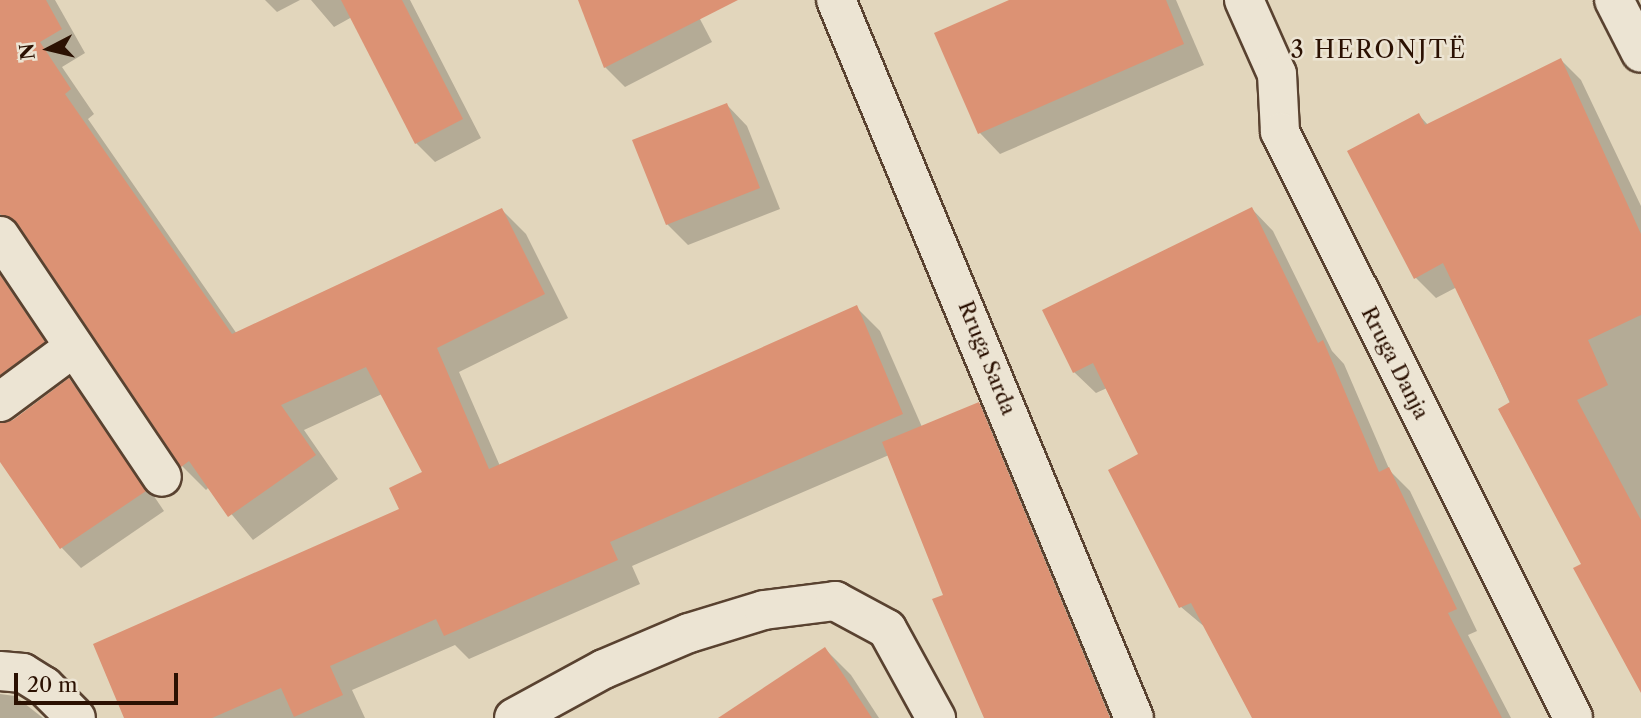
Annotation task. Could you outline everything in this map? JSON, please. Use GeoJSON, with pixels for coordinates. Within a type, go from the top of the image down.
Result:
{"type":"FeatureCollection","features":[{"type":"Feature","properties":{"kind":"street","name":"Rruga Sarda"},"geometry":{"type":"LineString","coordinates":[[836,0],[1135,718]]}},
{"type":"Feature","properties":{"kind":"street","name":"Rruga Danja"},"geometry":{"type":"LineString","coordinates":[[1244,0],[1277,74],[1280,132],[1573,718]]}},
{"type":"Feature","properties":{"kind":"street"},"geometry":{"type":"LineString","coordinates":[[1614,0],[1641,52]]}},
{"type":"Feature","properties":{"kind":"street"},"geometry":{"type":"LineString","coordinates":[[0,236],[162,477]]}},
{"type":"Feature","properties":{"kind":"street"},"geometry":{"type":"LineString","coordinates":[[0,402],[74,347]]}},
{"type":"Feature","properties":{"kind":"street"},"geometry":{"type":"LineString","coordinates":[[514,718],[604,670],[689,633],[764,610],[835,601],[887,629],[936,718]]}},
{"type":"Feature","properties":{"kind":"street"},"geometry":{"type":"LineString","coordinates":[[0,671],[23,673],[76,718]]}},
{"type":"Feature","properties":{"kind":"building"},"geometry":{"type":"Polygon","coordinates":[[[0,0],[46,0],[62,29],[40,42],[71,89],[65,94],[232,334],[502,208],[545,294],[437,348],[489,469],[857,305],[903,414],[610,542],[618,560],[444,636],[436,619],[330,666],[343,695],[294,717],[281,688],[212,718],[124,718],[93,644],[399,509],[389,488],[422,472],[366,367],[281,405],[316,455],[228,517],[189,461],[181,467],[18,224],[0,214],[0,0]]]}},
{"type":"Feature","properties":{"kind":"building"},"geometry":{"type":"Polygon","coordinates":[[[341,0],[402,0],[463,119],[415,144],[341,0]]]}},
{"type":"Feature","properties":{"kind":"building"},"geometry":{"type":"Polygon","coordinates":[[[578,0],[738,0],[604,68],[578,0]]]}},
{"type":"Feature","properties":{"kind":"building"},"geometry":{"type":"Polygon","coordinates":[[[1009,0],[1166,0],[1184,44],[978,134],[934,33],[1009,0]]]}},
{"type":"Feature","properties":{"kind":"building"},"geometry":{"type":"Polygon","coordinates":[[[1561,58],[1641,234],[1641,315],[1588,340],[1608,385],[1577,400],[1641,520],[1641,693],[1573,568],[1581,564],[1498,409],[1510,402],[1443,263],[1414,279],[1347,151],[1419,113],[1425,125],[1561,58]]]}},
{"type":"Feature","properties":{"kind":"building"},"geometry":{"type":"Polygon","coordinates":[[[727,103],[760,188],[666,225],[632,140],[727,103]]]}},
{"type":"Feature","properties":{"kind":"building"},"geometry":{"type":"Polygon","coordinates":[[[1252,207],[1318,343],[1323,340],[1379,472],[1389,467],[1457,609],[1448,613],[1502,718],[1252,718],[1191,603],[1179,608],[1108,470],[1138,454],[1093,363],[1073,373],[1042,310],[1252,207]]]}},
{"type":"Feature","properties":{"kind":"building"},"geometry":{"type":"Polygon","coordinates":[[[0,275],[45,342],[0,375],[0,275]]]}},
{"type":"Feature","properties":{"kind":"building"},"geometry":{"type":"Polygon","coordinates":[[[69,378],[146,491],[60,549],[0,462],[0,423],[13,420],[69,378]]]}},
{"type":"Feature","properties":{"kind":"building"},"geometry":{"type":"Polygon","coordinates":[[[979,402],[1110,718],[984,718],[932,599],[943,595],[882,442],[979,402]]]}},
{"type":"Feature","properties":{"kind":"building"},"geometry":{"type":"Polygon","coordinates":[[[825,647],[872,718],[718,718],[825,647]]]}},
{"type":"Feature","properties":{"kind":"district","name":"3 HERONJTË"},"geometry":{"type":"Point","coordinates":[1379,50]}}]}
